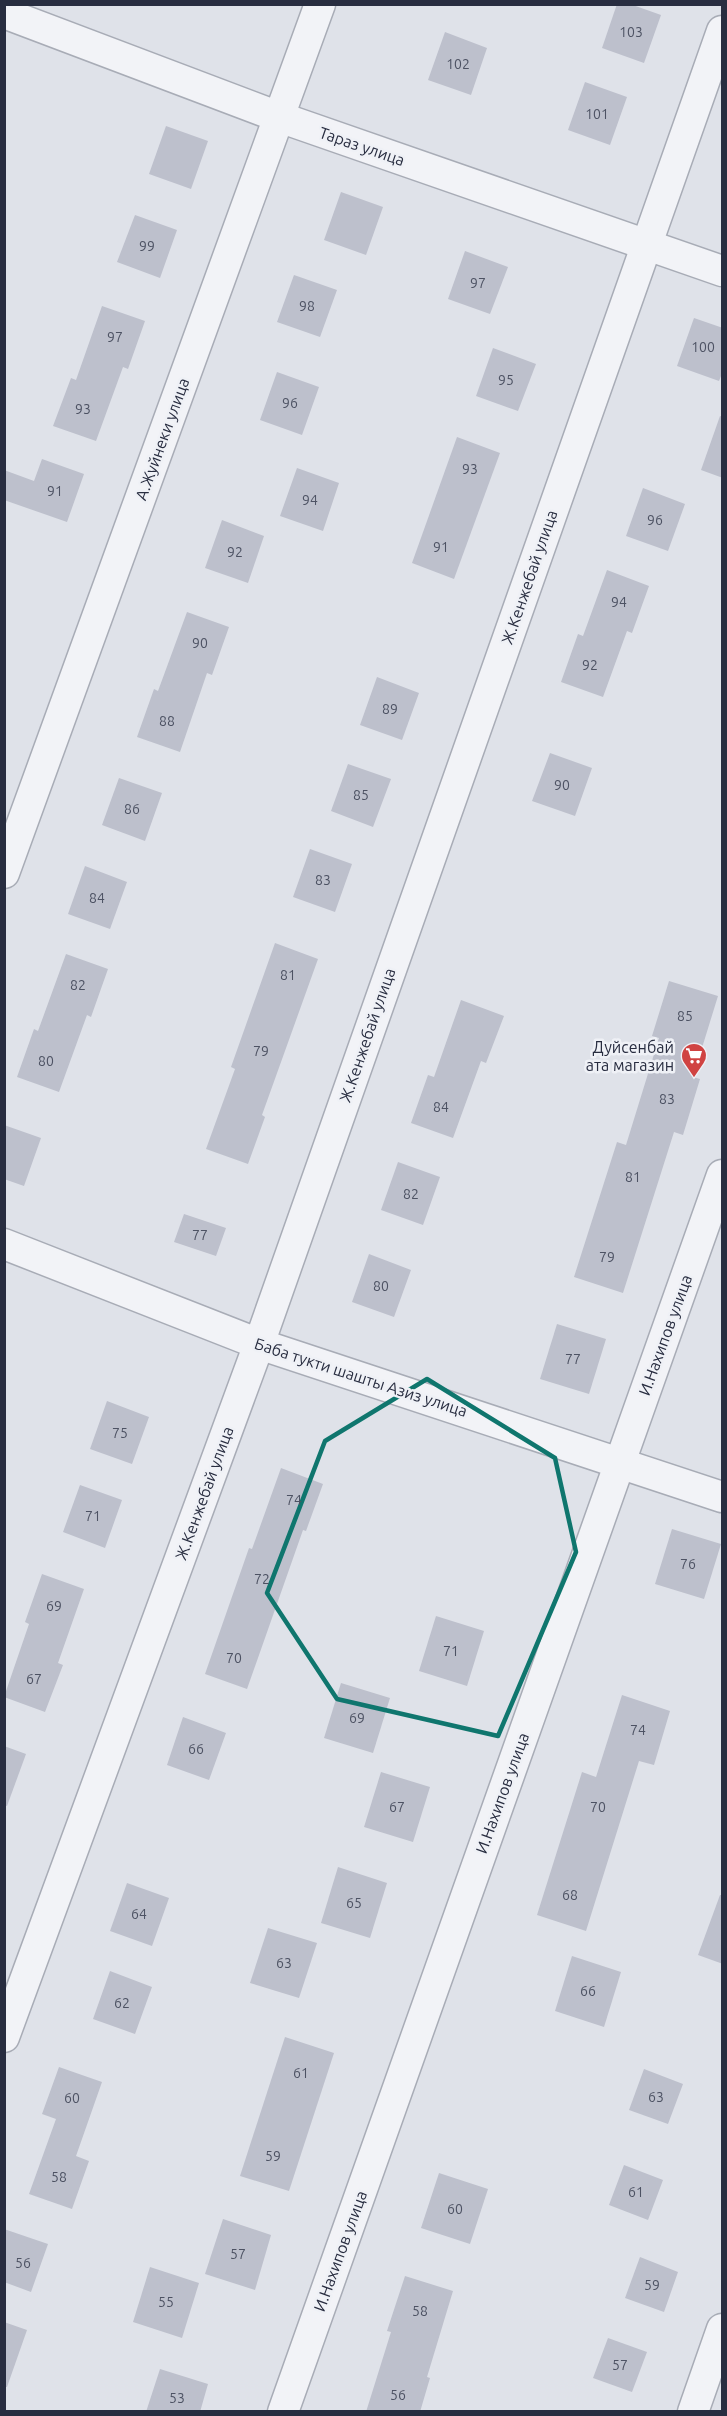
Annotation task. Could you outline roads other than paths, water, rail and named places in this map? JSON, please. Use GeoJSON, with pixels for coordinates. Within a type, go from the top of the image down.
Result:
{"type":"FeatureCollection","features":[{"type":"Feature","properties":{"kind":"street","name":"А.Жуйнеки улица"},"geometry":{"type":"LineString","coordinates":[[4,873],[320,4]]}},
{"type":"Feature","properties":{"kind":"street","name":"Тараз улица"},"geometry":{"type":"LineString","coordinates":[[4,13],[279,117],[723,271]]}},
{"type":"Feature","properties":{"kind":"street","name":"Ж.Кенжебай улица"},"geometry":{"type":"LineString","coordinates":[[4,2037],[259,1344],[723,31]]}},
{"type":"Feature","properties":{"kind":"street","name":"И.Нахипов улица"},"geometry":{"type":"LineString","coordinates":[[283,2412],[723,1175]]}},
{"type":"Feature","properties":{"kind":"street","name":"Баба тукти шашты Азиз улица"},"geometry":{"type":"LineString","coordinates":[[4,1245],[259,1344],[723,1497]]}},
{"type":"Feature","properties":{"kind":"street"},"geometry":{"type":"LineString","coordinates":[[693,2412],[723,2329]]}},
{"type":"Feature","properties":{"kind":"place","name":"Дуйсенбай ата магазин"},"geometry":{"type":"Point","coordinates":[694,1079]}}]}
